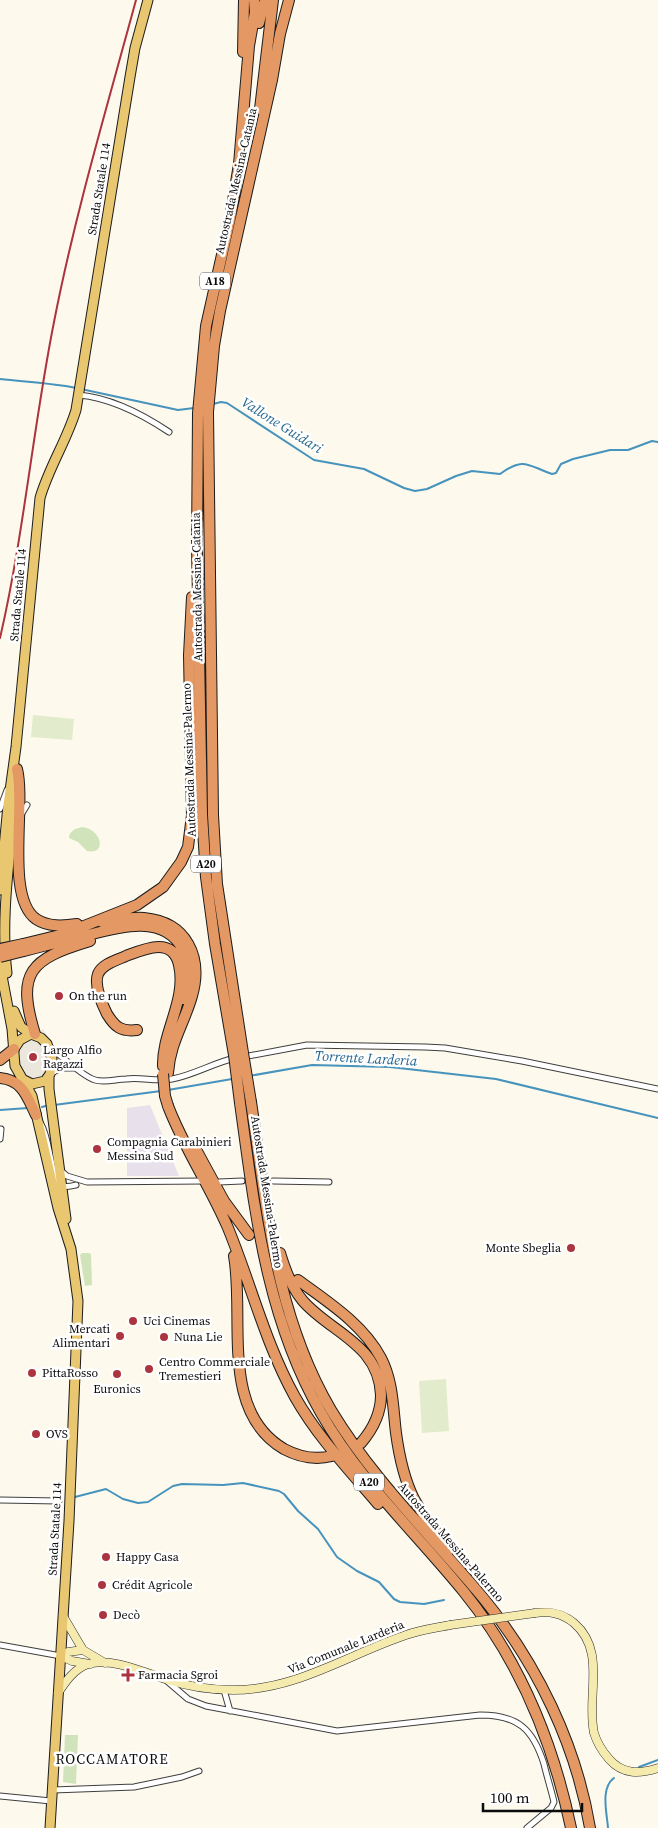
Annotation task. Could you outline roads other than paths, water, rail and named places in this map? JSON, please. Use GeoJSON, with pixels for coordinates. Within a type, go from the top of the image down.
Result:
{"type":"FeatureCollection","features":[{"type":"Feature","properties":{"kind":"highway"},"geometry":{"type":"LineString","coordinates":[[243,0],[246,46]]}},
{"type":"Feature","properties":{"kind":"highway"},"geometry":{"type":"LineString","coordinates":[[246,46],[250,0]]}},
{"type":"Feature","properties":{"kind":"highway","name":"Autostrada Messina-Catania"},"geometry":{"type":"LineString","coordinates":[[203,398],[209,309],[230,219],[239,164],[244,113],[246,46],[258,13],[255,0]]}},
{"type":"Feature","properties":{"kind":"highway"},"geometry":{"type":"LineString","coordinates":[[244,113],[258,13],[264,0]]}},
{"type":"Feature","properties":{"kind":"highway"},"geometry":{"type":"LineString","coordinates":[[253,167],[273,0]]}},
{"type":"Feature","properties":{"kind":"highway"},"geometry":{"type":"LineString","coordinates":[[272,80],[279,0]]}},
{"type":"Feature","properties":{"kind":"highway","name":"Autostrada Messina-Catania"},"geometry":{"type":"LineString","coordinates":[[203,398],[220,311],[288,0]]}},
{"type":"Feature","properties":{"kind":"highway"},"geometry":{"type":"LineString","coordinates":[[272,80],[284,45],[295,0]]}},
{"type":"Feature","properties":{"kind":"highway","name":"A18"},"geometry":{"type":"LineString","coordinates":[[203,398],[203,413]]}},
{"type":"Feature","properties":{"kind":"highway","name":"Autostrada Messina-Catania"},"geometry":{"type":"LineString","coordinates":[[203,413],[197,546],[205,672]]}},
{"type":"Feature","properties":{"kind":"highway","name":"Autostrada Messina-Catania"},"geometry":{"type":"LineString","coordinates":[[203,413],[205,672]]}},
{"type":"Feature","properties":{"kind":"highway"},"geometry":{"type":"LineString","coordinates":[[0,957],[127,909],[155,894],[176,872],[188,847],[192,816],[189,655],[197,546]]}},
{"type":"Feature","properties":{"kind":"highway","name":"Autostrada Messina-Palermo"},"geometry":{"type":"LineString","coordinates":[[205,672],[202,814],[206,877],[215,944],[248,1106],[281,1288],[300,1346],[330,1408],[360,1454],[482,1597],[520,1649],[547,1697],[570,1751],[584,1798],[590,1828]]}},
{"type":"Feature","properties":{"kind":"highway"},"geometry":{"type":"LineString","coordinates":[[15,770],[21,789],[19,872],[21,897],[26,908],[34,918],[43,923],[57,926],[134,918],[150,919],[163,922],[175,928],[190,947],[196,963],[192,999],[174,1043],[164,1090],[224,1201],[248,1235]]}},
{"type":"Feature","properties":{"kind":"highway"},"geometry":{"type":"LineString","coordinates":[[19,872],[27,805]]}},
{"type":"Feature","properties":{"kind":"highway"},"geometry":{"type":"LineString","coordinates":[[0,950],[131,926],[162,929],[177,941],[184,951],[187,963],[188,976],[185,992],[171,1027]]}},
{"type":"Feature","properties":{"kind":"highway"},"geometry":{"type":"LineString","coordinates":[[33,1034],[27,1008],[26,990],[33,972],[40,962],[49,955],[124,930],[152,927]]}},
{"type":"Feature","properties":{"kind":"highway"},"geometry":{"type":"LineString","coordinates":[[137,1030],[119,1029],[105,1011],[97,980],[98,973],[106,965],[145,948],[156,946],[166,949],[175,956],[179,966],[180,980],[171,1027],[164,1051],[166,1074]]}},
{"type":"Feature","properties":{"kind":"highway"},"geometry":{"type":"LineString","coordinates":[[0,1060],[14,1049]]}},
{"type":"Feature","properties":{"kind":"highway"},"geometry":{"type":"LineString","coordinates":[[0,1072],[21,1078]]}},
{"type":"Feature","properties":{"kind":"highway"},"geometry":{"type":"LineString","coordinates":[[0,1078],[12,1080],[19,1085],[36,1115]]}},
{"type":"Feature","properties":{"kind":"highway"},"geometry":{"type":"LineString","coordinates":[[171,1105],[176,1125],[231,1235],[272,1350],[306,1414],[343,1464],[414,1545],[442,1567]]}},
{"type":"Feature","properties":{"kind":"highway"},"geometry":{"type":"LineString","coordinates":[[248,1106],[261,1134],[278,1244],[286,1274],[304,1303],[359,1348],[372,1363],[377,1374],[381,1395],[378,1414],[374,1427],[361,1443]]}},
{"type":"Feature","properties":{"kind":"highway","name":"Autostrada Messina-Palermo"},"geometry":{"type":"LineString","coordinates":[[248,1106],[254,1199],[265,1263],[282,1326],[302,1376],[322,1414],[351,1459],[387,1504],[465,1593],[497,1638],[524,1686],[540,1720],[554,1758],[571,1828]]}},
{"type":"Feature","properties":{"kind":"highway"},"geometry":{"type":"LineString","coordinates":[[231,1235],[237,1281],[240,1372],[250,1408],[271,1440],[287,1451],[305,1457],[320,1458],[332,1456]]}},
{"type":"Feature","properties":{"kind":"highway"},"geometry":{"type":"LineString","coordinates":[[298,1280],[352,1322],[378,1352],[389,1379],[400,1456],[414,1499],[436,1532],[472,1575],[482,1597]]}},
{"type":"Feature","properties":{"kind":"main road","name":"Strada Statale 114"},"geometry":{"type":"LineString","coordinates":[[0,890],[5,827],[15,770],[40,498],[48,474],[73,421],[135,48],[148,0]]}},
{"type":"Feature","properties":{"kind":"main road","name":"Strada Statale 114"},"geometry":{"type":"LineString","coordinates":[[5,827],[8,870],[6,963],[17,1021],[21,1027],[33,1034]]}},
{"type":"Feature","properties":{"kind":"main road"},"geometry":{"type":"LineString","coordinates":[[0,964],[12,1029],[14,1066],[30,1090],[57,1187],[64,1204],[67,1233]]}},
{"type":"Feature","properties":{"kind":"main road"},"geometry":{"type":"LineString","coordinates":[[14,1049],[20,1040],[33,1034],[47,1044],[52,1059],[49,1089],[59,1169],[57,1187],[58,1208],[67,1233]]}},
{"type":"Feature","properties":{"kind":"main road"},"geometry":{"type":"LineString","coordinates":[[21,1078],[27,1083],[36,1084],[45,1081],[50,1075]]}},
{"type":"Feature","properties":{"kind":"main road","name":"Strada Statale 114"},"geometry":{"type":"LineString","coordinates":[[50,1828],[61,1656],[78,1319],[75,1272],[67,1233]]}},
{"type":"Feature","properties":{"kind":"street"},"geometry":{"type":"LineString","coordinates":[[79,390],[122,406],[169,432]]}},
{"type":"Feature","properties":{"kind":"street"},"geometry":{"type":"LineString","coordinates":[[0,809],[15,770]]}},
{"type":"Feature","properties":{"kind":"street"},"geometry":{"type":"LineString","coordinates":[[5,827],[20,817],[27,805]]}},
{"type":"Feature","properties":{"kind":"street"},"geometry":{"type":"LineString","coordinates":[[47,1044],[76,1068],[96,1080],[135,1078],[160,1081],[178,1078],[223,1061],[307,1045],[445,1048],[522,1061],[658,1089]]}},
{"type":"Feature","properties":{"kind":"street"},"geometry":{"type":"LineString","coordinates":[[50,1075],[61,1068],[76,1068]]}},
{"type":"Feature","properties":{"kind":"street"},"geometry":{"type":"LineString","coordinates":[[0,1139],[1,1129]]}},
{"type":"Feature","properties":{"kind":"street"},"geometry":{"type":"LineString","coordinates":[[59,1169],[77,1183]]}},
{"type":"Feature","properties":{"kind":"street"},"geometry":{"type":"LineString","coordinates":[[57,1187],[87,1182],[203,1181]]}},
{"type":"Feature","properties":{"kind":"street"},"geometry":{"type":"LineString","coordinates":[[219,1182],[242,1181]]}},
{"type":"Feature","properties":{"kind":"street"},"geometry":{"type":"LineString","coordinates":[[273,1181],[329,1182]]}},
{"type":"Feature","properties":{"kind":"street"},"geometry":{"type":"LineString","coordinates":[[64,1204],[70,1191],[77,1183]]}},
{"type":"Feature","properties":{"kind":"street"},"geometry":{"type":"LineString","coordinates":[[0,1500],[59,1502]]}},
{"type":"Feature","properties":{"kind":"street","name":"Via Comunale Larderia"},"geometry":{"type":"LineString","coordinates":[[0,1645],[61,1656],[72,1661],[90,1664],[105,1663],[137,1669],[165,1679],[224,1690],[257,1688],[297,1680],[402,1636],[450,1625],[552,1612],[562,1615],[579,1627],[589,1642],[592,1656],[593,1727],[598,1743],[606,1756],[612,1763],[626,1771],[641,1773],[658,1768]]}},
{"type":"Feature","properties":{"kind":"street"},"geometry":{"type":"LineString","coordinates":[[61,1656],[68,1652],[82,1650],[63,1616]]}},
{"type":"Feature","properties":{"kind":"street","name":"Via Comunale Larderia"},"geometry":{"type":"LineString","coordinates":[[82,1650],[105,1663]]}},
{"type":"Feature","properties":{"kind":"street","name":"Via Comunale Larderia"},"geometry":{"type":"LineString","coordinates":[[58,1693],[72,1674],[90,1664]]}},
{"type":"Feature","properties":{"kind":"street"},"geometry":{"type":"LineString","coordinates":[[165,1679],[178,1692],[192,1701],[230,1711],[337,1731],[473,1715],[501,1716],[516,1721],[526,1729],[536,1745],[554,1802],[551,1808],[527,1828]]}},
{"type":"Feature","properties":{"kind":"street"},"geometry":{"type":"LineString","coordinates":[[224,1690],[230,1711]]}},
{"type":"Feature","properties":{"kind":"street"},"geometry":{"type":"LineString","coordinates":[[53,1790],[134,1787],[182,1777],[199,1771]]}},
{"type":"Feature","properties":{"kind":"street"},"geometry":{"type":"LineString","coordinates":[[0,1796],[51,1802]]}},
{"type":"Feature","properties":{"kind":"waterway","name":"Vallone Guidari"},"geometry":{"type":"LineString","coordinates":[[0,379],[77,388]]}},
{"type":"Feature","properties":{"kind":"waterway","name":"Vallone Guidari"},"geometry":{"type":"LineString","coordinates":[[81,389],[178,410],[194,408]]}},
{"type":"Feature","properties":{"kind":"waterway","name":"Vallone Guidari"},"geometry":{"type":"LineString","coordinates":[[213,404],[227,403],[314,460],[364,469],[404,488],[415,491],[427,489],[472,471],[500,474],[515,465],[521,464],[526,464],[552,474],[556,473],[561,464],[573,459],[610,450],[628,450],[652,441],[658,442]]}},
{"type":"Feature","properties":{"kind":"waterway","name":"Torrente Larderia"},"geometry":{"type":"LineString","coordinates":[[249,1076],[312,1065],[390,1067],[496,1079],[658,1118]]}},
{"type":"Feature","properties":{"kind":"waterway","name":"Torrente Larderia"},"geometry":{"type":"LineString","coordinates":[[168,1090],[232,1079]]}},
{"type":"Feature","properties":{"kind":"waterway","name":"Torrente Larderia"},"geometry":{"type":"LineString","coordinates":[[54,1105],[161,1091]]}},
{"type":"Feature","properties":{"kind":"waterway","name":"Torrente Larderia"},"geometry":{"type":"LineString","coordinates":[[42,1107],[49,1105]]}},
{"type":"Feature","properties":{"kind":"waterway","name":"Torrente Larderia"},"geometry":{"type":"LineString","coordinates":[[0,1110],[28,1108]]}},
{"type":"Feature","properties":{"kind":"waterway"},"geometry":{"type":"LineString","coordinates":[[75,1497],[106,1489],[123,1499],[138,1503],[148,1502],[173,1486],[182,1484],[223,1485],[243,1483],[279,1491],[318,1529],[337,1557],[357,1571],[379,1582],[394,1599],[400,1602],[424,1604],[444,1600]]}},
{"type":"Feature","properties":{"kind":"waterway"},"geometry":{"type":"LineString","coordinates":[[639,1767],[658,1760]]}},
{"type":"Feature","properties":{"kind":"waterway"},"geometry":{"type":"LineString","coordinates":[[608,1828],[606,1794],[607,1788],[614,1778]]}},
{"type":"Feature","properties":{"kind":"tunnel"},"geometry":{"type":"LineString","coordinates":[[242,1181],[273,1181]]}},
{"type":"Feature","properties":{"kind":"railway"},"geometry":{"type":"LineString","coordinates":[[0,638],[16,560],[47,361],[62,282],[92,161],[136,0]]}},
{"type":"Feature","properties":{"kind":"place","name":"On the run"},"geometry":{"type":"Point","coordinates":[59,996]}},
{"type":"Feature","properties":{"kind":"place","name":"Largo Alfio Ragazzi"},"geometry":{"type":"Point","coordinates":[33,1057]}},
{"type":"Feature","properties":{"kind":"place","name":"Compagnia Carabinieri Messina Sud"},"geometry":{"type":"Point","coordinates":[97,1149]}},
{"type":"Feature","properties":{"kind":"place","name":"Monte Sbeglia"},"geometry":{"type":"Point","coordinates":[571,1248]}},
{"type":"Feature","properties":{"kind":"place","name":"Uci Cinemas"},"geometry":{"type":"Point","coordinates":[133,1321]}},
{"type":"Feature","properties":{"kind":"place","name":"Mercati Alimentari"},"geometry":{"type":"Point","coordinates":[120,1336]}},
{"type":"Feature","properties":{"kind":"place","name":"Nuna Lie"},"geometry":{"type":"Point","coordinates":[164,1337]}},
{"type":"Feature","properties":{"kind":"place","name":"Centro Commerciale Tremestieri"},"geometry":{"type":"Point","coordinates":[149,1369]}},
{"type":"Feature","properties":{"kind":"place","name":"PittaRosso"},"geometry":{"type":"Point","coordinates":[32,1373]}},
{"type":"Feature","properties":{"kind":"place","name":"Euronics"},"geometry":{"type":"Point","coordinates":[117,1374]}},
{"type":"Feature","properties":{"kind":"place","name":"OVS"},"geometry":{"type":"Point","coordinates":[36,1434]}},
{"type":"Feature","properties":{"kind":"place","name":"Happy Casa"},"geometry":{"type":"Point","coordinates":[106,1557]}},
{"type":"Feature","properties":{"kind":"place","name":"Crédit Agricole"},"geometry":{"type":"Point","coordinates":[102,1585]}},
{"type":"Feature","properties":{"kind":"place","name":"Decò"},"geometry":{"type":"Point","coordinates":[103,1615]}},
{"type":"Feature","properties":{"kind":"place","name":"Farmacia Sgroi"},"geometry":{"type":"Point","coordinates":[128,1675]}},
{"type":"Feature","properties":{"kind":"district","name":"ROCCAMATORE"},"geometry":{"type":"Point","coordinates":[112,1759]}}]}
